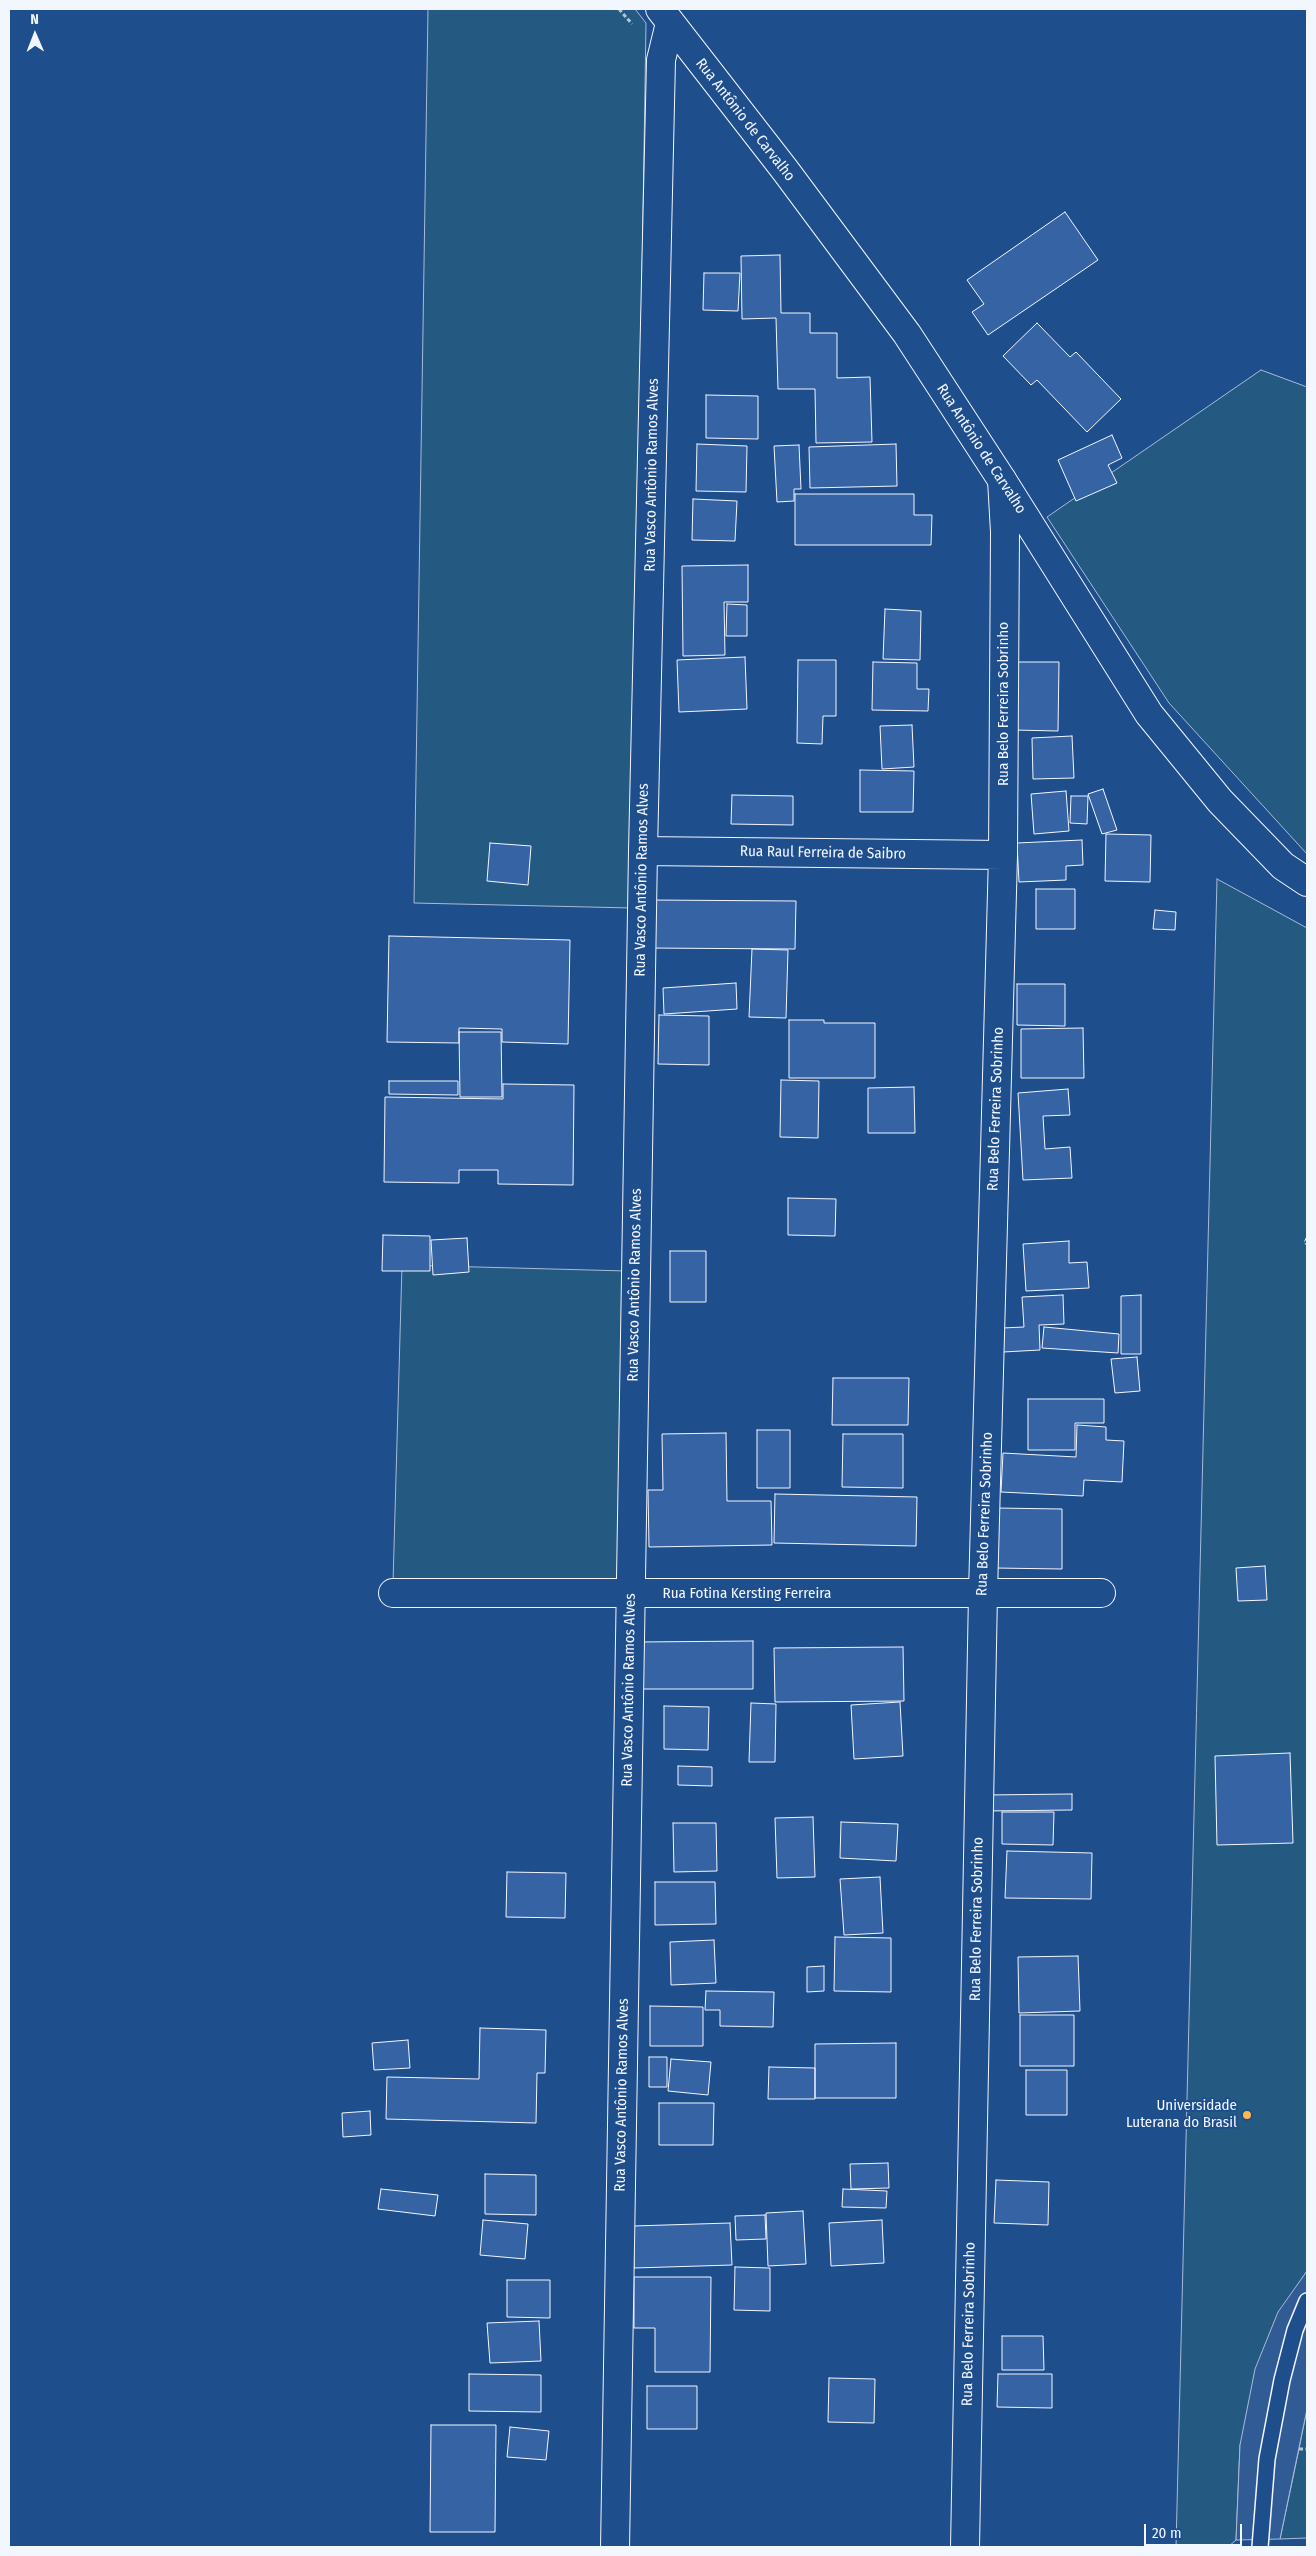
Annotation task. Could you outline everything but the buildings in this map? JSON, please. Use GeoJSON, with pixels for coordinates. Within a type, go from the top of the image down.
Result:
{"type":"FeatureCollection","features":[{"type":"Feature","properties":{"kind":"street","name":"Rua Antônio de Carvalho"},"geometry":{"type":"LineString","coordinates":[[665,16],[785,170],[907,334],[1002,480],[1149,714],[1220,801],[1283,866],[1307,882]]}},
{"type":"Feature","properties":{"kind":"street","name":"Rua Vasco Antônio Ramos Alves"},"geometry":{"type":"LineString","coordinates":[[615,2547],[643,851],[661,60],[665,16]]}},
{"type":"Feature","properties":{"kind":"street","name":"Rua Belo Ferreira Sobrinho"},"geometry":{"type":"LineString","coordinates":[[965,2547],[983,1593],[1003,855],[1005,532],[1002,480]]}},
{"type":"Feature","properties":{"kind":"street","name":"Rua Raul Ferreira de Saibro"},"geometry":{"type":"LineString","coordinates":[[643,851],[1003,855]]}},
{"type":"Feature","properties":{"kind":"street","name":"Rua Fotina Kersting Ferreira"},"geometry":{"type":"LineString","coordinates":[[393,1594],[1101,1593]]}},
{"type":"Feature","properties":{"kind":"lane"},"geometry":{"type":"LineString","coordinates":[[1260,2547],[1267,2459],[1295,2330],[1307,2301]]}},
{"type":"Feature","properties":{"kind":"lane"},"geometry":{"type":"LineString","coordinates":[[1290,2353],[1307,2340]]}},
{"type":"Feature","properties":{"kind":"path"},"geometry":{"type":"LineString","coordinates":[[1299,2449],[1307,2449]]}},
{"type":"Feature","properties":{"kind":"shaded area"},"geometry":{"type":"Polygon","coordinates":[[[428,9],[635,9],[646,23],[632,908],[414,903],[428,9]]]}},
{"type":"Feature","properties":{"kind":"shaded area"},"geometry":{"type":"Polygon","coordinates":[[[1261,370],[1307,387],[1307,854],[1169,703],[1047,517],[1261,370]]]}},
{"type":"Feature","properties":{"kind":"shaded area","name":"Universidade Luterana do Brasil"},"geometry":{"type":"Polygon","coordinates":[[[1217,879],[1307,928],[1307,2271],[1302,2278],[1240,2445],[1236,2540],[1228,2547],[1176,2547],[1217,879]]]}},
{"type":"Feature","properties":{"kind":"shaded area"},"geometry":{"type":"Polygon","coordinates":[[[402,1265],[627,1271],[619,1583],[393,1583],[402,1265]]]}},
{"type":"Feature","properties":{"kind":"shaded area"},"geometry":{"type":"Polygon","coordinates":[[[1307,2271],[1307,2409],[1280,2539],[1236,2540],[1240,2445],[1255,2369],[1278,2312],[1307,2271]]]}},
{"type":"Feature","properties":{"kind":"shaded area"},"geometry":{"type":"Polygon","coordinates":[[[1307,2409],[1307,2538],[1280,2539],[1299,2449],[1307,2409]]]}},
{"type":"Feature","properties":{"kind":"fence"},"geometry":{"type":"LineString","coordinates":[[1307,1236],[1304,1243],[1307,1245]]}},
{"type":"Feature","properties":{"kind":"place","name":"Universidade Luterana do Brasil"},"geometry":{"type":"Point","coordinates":[1247,2115]}}]}
